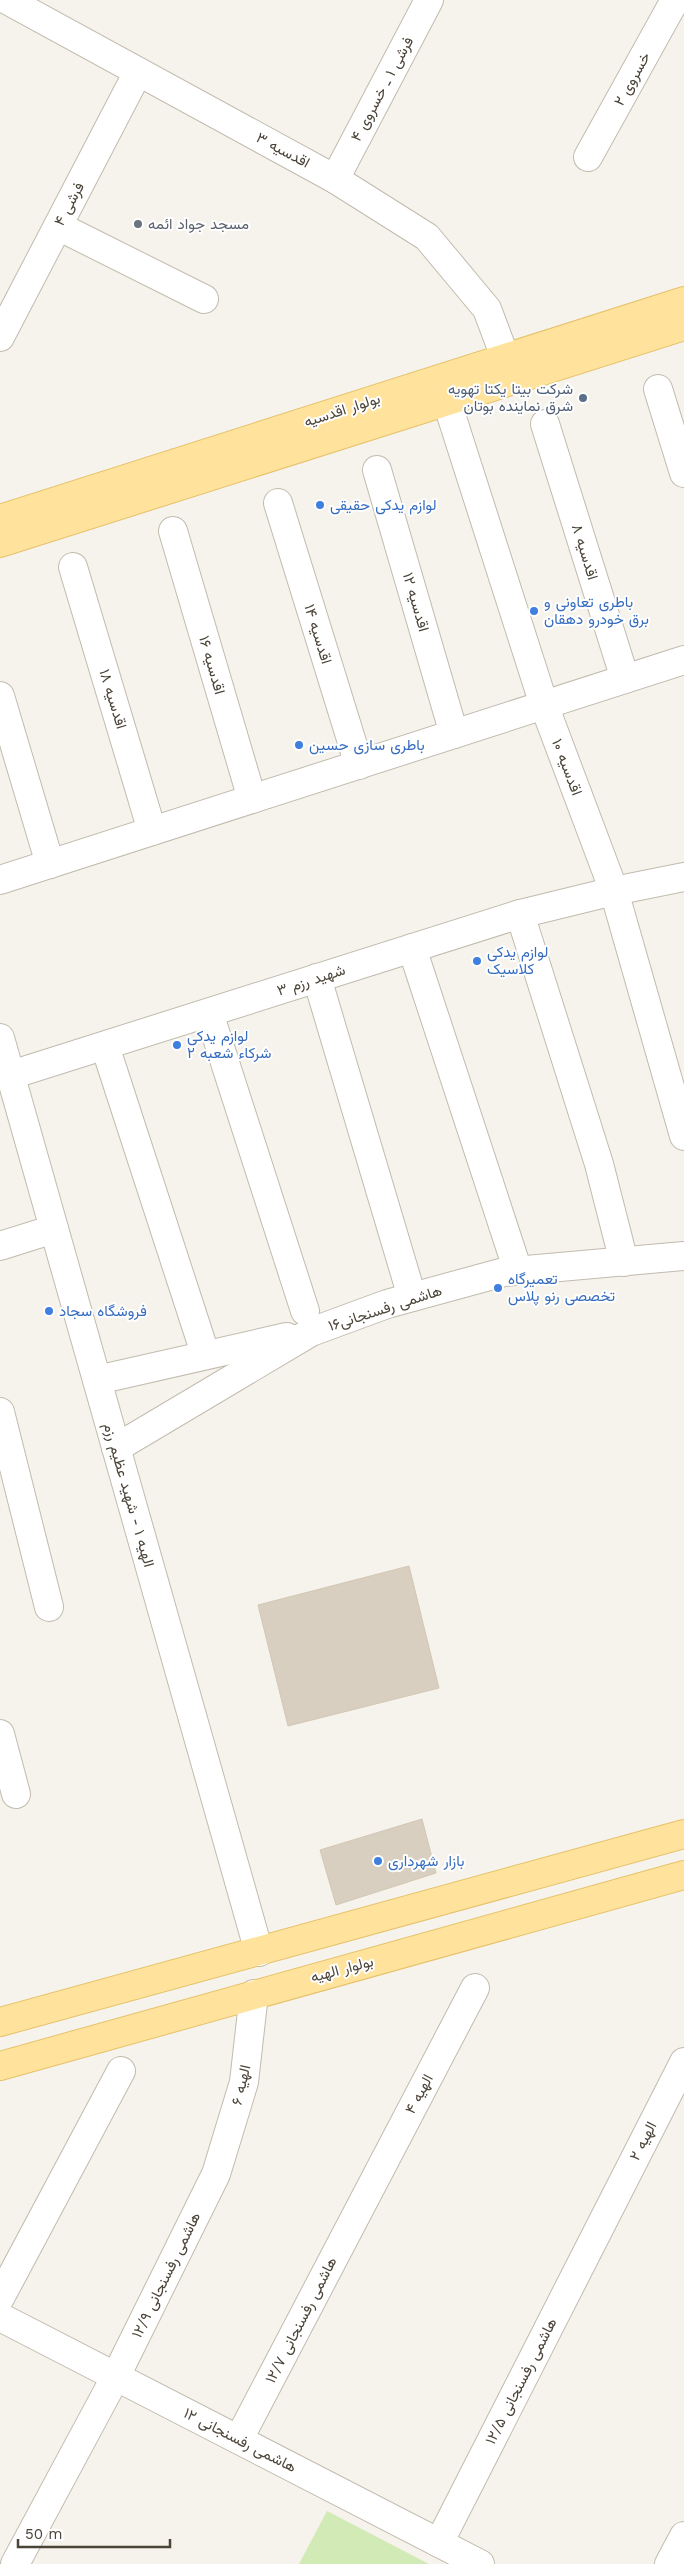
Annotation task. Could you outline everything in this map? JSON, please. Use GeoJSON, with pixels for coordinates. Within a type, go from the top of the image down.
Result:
{"type":"FeatureCollection","features":[{"type":"Feature","properties":{"kind":"main road","name":"بولوار اقدسیه"},"geometry":{"type":"LineString","coordinates":[[0,519],[684,301]]}},
{"type":"Feature","properties":{"kind":"main road","name":"بولوار اقدسیه"},"geometry":{"type":"LineString","coordinates":[[0,543],[684,326]]}},
{"type":"Feature","properties":{"kind":"main road"},"geometry":{"type":"LineString","coordinates":[[0,2022],[684,1834]]}},
{"type":"Feature","properties":{"kind":"main road","name":"بولوار الهیه"},"geometry":{"type":"LineString","coordinates":[[0,2066],[684,1875]]}},
{"type":"Feature","properties":{"kind":"street","name":"اقدسیه ۳"},"geometry":{"type":"LineString","coordinates":[[7,0],[335,179],[427,237],[487,309],[505,357]]}},
{"type":"Feature","properties":{"kind":"street","name":"فرشی ۱ ـ خسروی ۴"},"geometry":{"type":"LineString","coordinates":[[335,179],[429,0]]}},
{"type":"Feature","properties":{"kind":"street","name":"خسروی ۲"},"geometry":{"type":"LineString","coordinates":[[588,158],[675,0]]}},
{"type":"Feature","properties":{"kind":"street","name":"فرشی ۴"},"geometry":{"type":"LineString","coordinates":[[0,337],[138,72]]}},
{"type":"Feature","properties":{"kind":"street"},"geometry":{"type":"LineString","coordinates":[[58,226],[204,299]]}},
{"type":"Feature","properties":{"kind":"street"},"geometry":{"type":"LineString","coordinates":[[658,388],[684,473]]}},
{"type":"Feature","properties":{"kind":"street","name":"اقدسیه ۱۰"},"geometry":{"type":"LineString","coordinates":[[446,400],[544,705],[614,891],[684,1136]]}},
{"type":"Feature","properties":{"kind":"street","name":"اقدسیه ۸"},"geometry":{"type":"LineString","coordinates":[[545,424],[625,679]]}},
{"type":"Feature","properties":{"kind":"street","name":"اقدسیه ۱۲"},"geometry":{"type":"LineString","coordinates":[[377,470],[454,734]]}},
{"type":"Feature","properties":{"kind":"street","name":"اقدسیه ۱۴"},"geometry":{"type":"LineString","coordinates":[[278,503],[359,765]]}},
{"type":"Feature","properties":{"kind":"street","name":"اقدسیه ۱۶"},"geometry":{"type":"LineString","coordinates":[[173,532],[252,799]]}},
{"type":"Feature","properties":{"kind":"street","name":"اقدسیه ۱۸"},"geometry":{"type":"LineString","coordinates":[[73,567],[152,831]]}},
{"type":"Feature","properties":{"kind":"street"},"geometry":{"type":"LineString","coordinates":[[0,880],[684,660]]}},
{"type":"Feature","properties":{"kind":"street"},"geometry":{"type":"LineString","coordinates":[[0,696],[50,864]]}},
{"type":"Feature","properties":{"kind":"street","name":"شهید رزم ۳"},"geometry":{"type":"LineString","coordinates":[[11,1076],[520,914],[614,891],[684,877]]}},
{"type":"Feature","properties":{"kind":"street"},"geometry":{"type":"LineString","coordinates":[[520,914],[599,1164],[624,1262]]}},
{"type":"Feature","properties":{"kind":"street"},"geometry":{"type":"LineString","coordinates":[[412,948],[518,1271]]}},
{"type":"Feature","properties":{"kind":"street"},"geometry":{"type":"LineString","coordinates":[[317,978],[412,1298]]}},
{"type":"Feature","properties":{"kind":"street"},"geometry":{"type":"LineString","coordinates":[[97,1380],[308,1322],[209,1013]]}},
{"type":"Feature","properties":{"kind":"street","name":"الهیه ۱ - شهید عظیم رزم"},"geometry":{"type":"LineString","coordinates":[[0,1038],[259,1952]]}},
{"type":"Feature","properties":{"kind":"street"},"geometry":{"type":"LineString","coordinates":[[105,1046],[201,1341]]}},
{"type":"Feature","properties":{"kind":"street"},"geometry":{"type":"LineString","coordinates":[[0,1246],[54,1229]]}},
{"type":"Feature","properties":{"kind":"street","name":"هاشمی رفسنجانی۱۶"},"geometry":{"type":"LineString","coordinates":[[116,1448],[308,1322],[412,1298],[504,1272],[684,1256]]}},
{"type":"Feature","properties":{"kind":"street"},"geometry":{"type":"LineString","coordinates":[[0,1412],[10,1496],[49,1607]]}},
{"type":"Feature","properties":{"kind":"street"},"geometry":{"type":"LineString","coordinates":[[0,1734],[16,1794]]}},
{"type":"Feature","properties":{"kind":"street","name":"الهیه ۴"},"geometry":{"type":"LineString","coordinates":[[362,2201],[476,1988]]}},
{"type":"Feature","properties":{"kind":"street","name":"الهیه ۶"},"geometry":{"type":"LineString","coordinates":[[216,2174],[244,2082],[254,1994]]}},
{"type":"Feature","properties":{"kind":"street","name":"الهیه ۲"},"geometry":{"type":"LineString","coordinates":[[603,2219],[684,2062]]}},
{"type":"Feature","properties":{"kind":"street"},"geometry":{"type":"LineString","coordinates":[[0,2298],[121,2071]]}},
{"type":"Feature","properties":{"kind":"street","name":"هاشمی رفسنجانی ۱۲/۹"},"geometry":{"type":"LineString","coordinates":[[15,2564],[116,2376],[216,2174]]}},
{"type":"Feature","properties":{"kind":"street","name":"هاشمی رفسنجانی ۱۲/۷"},"geometry":{"type":"LineString","coordinates":[[239,2440],[362,2201]]}},
{"type":"Feature","properties":{"kind":"street","name":"هاشمی رفسنجانی ۱۲/۵"},"geometry":{"type":"LineString","coordinates":[[439,2543],[603,2219]]}},
{"type":"Feature","properties":{"kind":"street","name":"هاشمی رفسنجانی ۱۲"},"geometry":{"type":"LineString","coordinates":[[0,2317],[480,2564]]}},
{"type":"Feature","properties":{"kind":"street"},"geometry":{"type":"LineString","coordinates":[[670,2564],[684,2536]]}},
{"type":"Feature","properties":{"kind":"green space"},"geometry":{"type":"Polygon","coordinates":[[[327,2511],[429,2564],[299,2564],[327,2511]]]}},
{"type":"Feature","properties":{"kind":"building"},"geometry":{"type":"Polygon","coordinates":[[[409,1566],[439,1688],[288,1726],[258,1605],[409,1566]]]}},
{"type":"Feature","properties":{"kind":"building","name":"بازار شهرداری"},"geometry":{"type":"Polygon","coordinates":[[[422,1819],[436,1873],[336,1905],[320,1850],[422,1819]]]}},
{"type":"Feature","properties":{"kind":"place","name":"مسجد جواد ائمه"},"geometry":{"type":"Point","coordinates":[138,224]}},
{"type":"Feature","properties":{"kind":"place","name":"شرکت بیتا یکتا تهویه شرق نماینده بوتان"},"geometry":{"type":"Point","coordinates":[583,398]}},
{"type":"Feature","properties":{"kind":"place","name":"لوازم یدکی حقیقی"},"geometry":{"type":"Point","coordinates":[320,505]}},
{"type":"Feature","properties":{"kind":"place","name":"باطری تعاونی و برق خودرو دهقان"},"geometry":{"type":"Point","coordinates":[534,611]}},
{"type":"Feature","properties":{"kind":"place","name":"باطری سازی حسین"},"geometry":{"type":"Point","coordinates":[299,745]}},
{"type":"Feature","properties":{"kind":"place","name":"لوازم یدکی کلاسیک"},"geometry":{"type":"Point","coordinates":[477,961]}},
{"type":"Feature","properties":{"kind":"place","name":"لوازم یدکی شرکاء شعبه ۲"},"geometry":{"type":"Point","coordinates":[177,1045]}},
{"type":"Feature","properties":{"kind":"place","name":"تعمیرگاه تخصصی رنو پلاس"},"geometry":{"type":"Point","coordinates":[498,1288]}},
{"type":"Feature","properties":{"kind":"place","name":"فروشگاه سجاد"},"geometry":{"type":"Point","coordinates":[49,1311]}},
{"type":"Feature","properties":{"kind":"place","name":"بازار شهرداری"},"geometry":{"type":"Point","coordinates":[378,1861]}}]}
